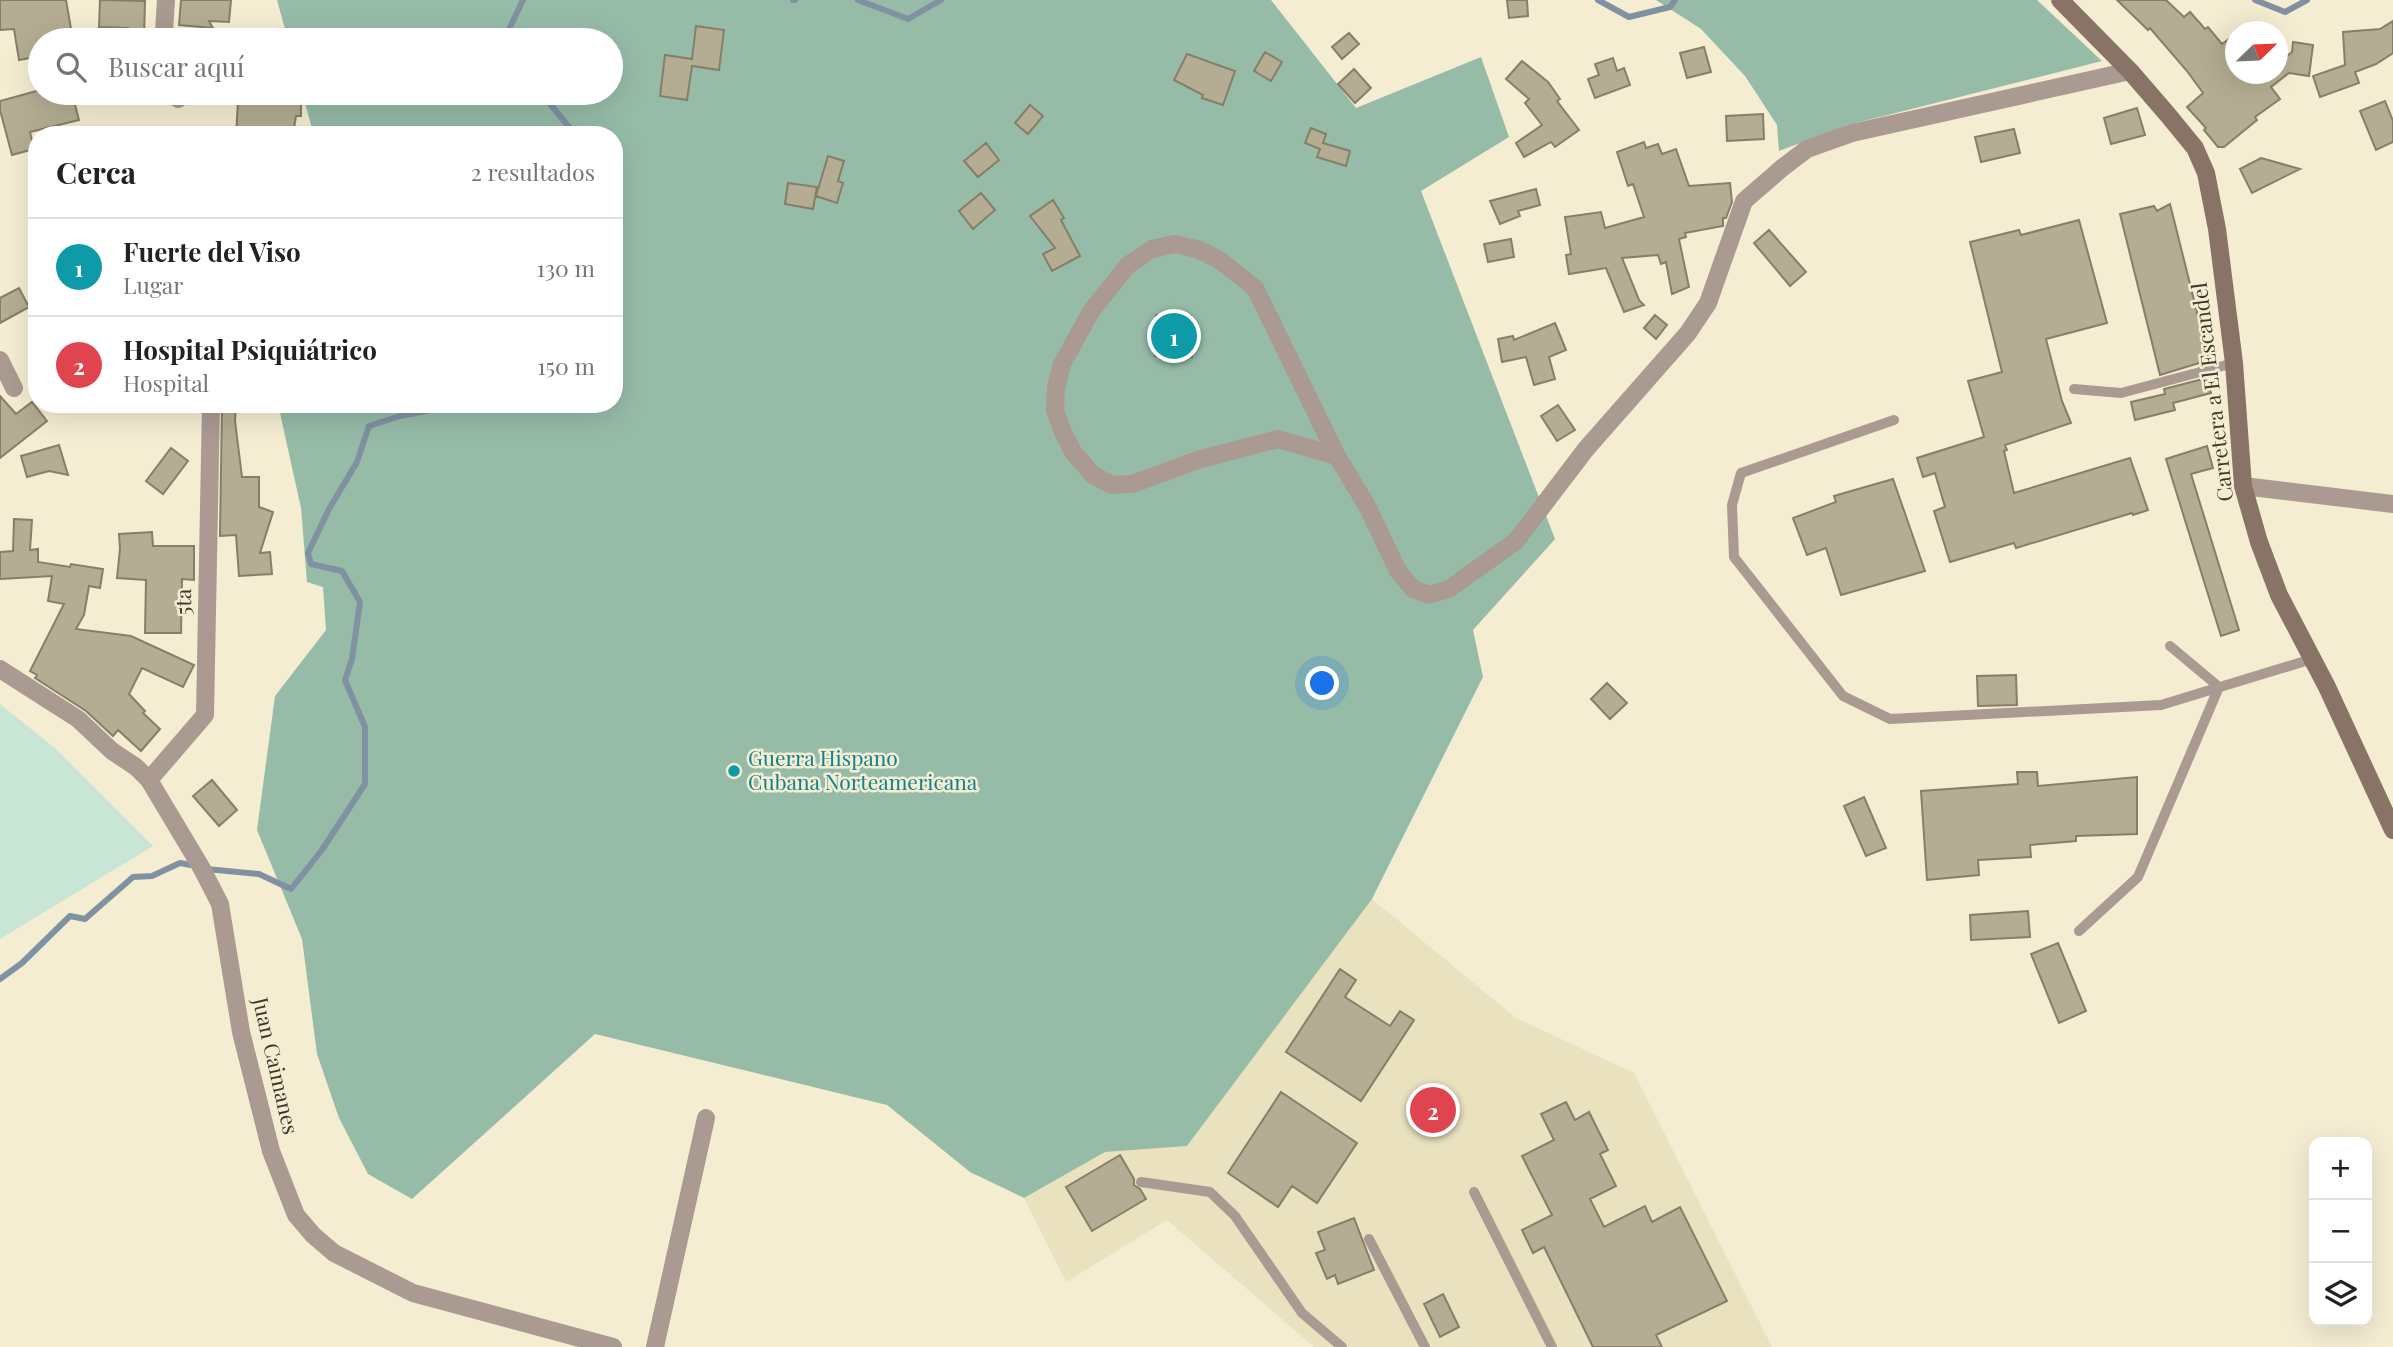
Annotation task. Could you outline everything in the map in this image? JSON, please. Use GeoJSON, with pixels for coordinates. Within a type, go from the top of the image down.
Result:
{"type":"FeatureCollection","features":[{"type":"Feature","properties":{"kind":"street"},"geometry":{"type":"LineString","coordinates":[[164,28],[166,0]]}},
{"type":"Feature","properties":{"kind":"street","name":"Carretera a El Escandel"},"geometry":{"type":"LineString","coordinates":[[2060,0],[2130,71],[2195,148],[2206,173],[2217,229],[2234,363],[2243,486],[2259,542],[2279,595],[2393,830]]}},
{"type":"Feature","properties":{"kind":"street"},"geometry":{"type":"LineString","coordinates":[[1338,456],[1278,439],[1201,459],[1132,484],[1112,485],[1093,475],[1073,452],[1062,430],[1055,410],[1056,388],[1062,364],[1092,310],[1128,265],[1152,249],[1174,244],[1197,249],[1218,259],[1255,288],[1398,571],[1413,589],[1429,595],[1449,589],[1516,541],[1586,449],[1688,333],[1708,303],[1744,201],[1807,149],[1852,133],[2130,71]]}},
{"type":"Feature","properties":{"kind":"street"},"geometry":{"type":"LineString","coordinates":[[0,360],[14,388]]}},
{"type":"Feature","properties":{"kind":"street","name":"5ta"},"geometry":{"type":"LineString","coordinates":[[149,780],[205,715],[211,413]]}},
{"type":"Feature","properties":{"kind":"street"},"geometry":{"type":"LineString","coordinates":[[2243,486],[2393,504]]}},
{"type":"Feature","properties":{"kind":"street","name":"Juan Caimanes"},"geometry":{"type":"LineString","coordinates":[[0,669],[78,719],[111,751],[136,767],[149,780],[219,904],[241,1032],[271,1151],[296,1215],[313,1235],[334,1254],[413,1293],[613,1347]]}},
{"type":"Feature","properties":{"kind":"street"},"geometry":{"type":"LineString","coordinates":[[655,1347],[706,1118]]}},
{"type":"Feature","properties":{"kind":"lane"},"geometry":{"type":"LineString","coordinates":[[2074,389],[2120,393],[2234,363]]}},
{"type":"Feature","properties":{"kind":"lane"},"geometry":{"type":"LineString","coordinates":[[1895,420],[1741,473],[1732,505],[1734,557],[1843,696],[1890,719],[2161,705],[2312,659]]}},
{"type":"Feature","properties":{"kind":"lane"},"geometry":{"type":"LineString","coordinates":[[2170,646],[2219,687]]}},
{"type":"Feature","properties":{"kind":"lane"},"geometry":{"type":"LineString","coordinates":[[2079,931],[2138,877],[2219,687]]}},
{"type":"Feature","properties":{"kind":"lane"},"geometry":{"type":"LineString","coordinates":[[1141,1182],[1210,1192],[1235,1216],[1302,1313],[1342,1347]]}},
{"type":"Feature","properties":{"kind":"lane"},"geometry":{"type":"LineString","coordinates":[[1474,1192],[1552,1347]]}},
{"type":"Feature","properties":{"kind":"lane"},"geometry":{"type":"LineString","coordinates":[[1369,1239],[1425,1347]]}},
{"type":"Feature","properties":{"kind":"shaded area"},"geometry":{"type":"Polygon","coordinates":[[[1372,899],[1516,1018],[1634,1073],[1772,1347],[1314,1347],[1167,1220],[1066,1282],[1024,1198],[1105,1152],[1187,1146],[1372,899]]]}},
{"type":"Feature","properties":{"kind":"green space"},"geometry":{"type":"Polygon","coordinates":[[[277,0],[1271,0],[1356,108],[1481,57],[1509,137],[1421,191],[1555,539],[1473,630],[1483,677],[1372,899],[1187,1146],[1105,1152],[1024,1198],[970,1172],[887,1105],[595,1034],[412,1199],[368,1174],[339,1118],[317,1054],[302,939],[257,830],[275,696],[326,630],[323,587],[307,582],[301,508],[280,413],[623,413],[623,126],[311,126],[305,105],[623,105],[623,28],[285,28],[277,0]]]}},
{"type":"Feature","properties":{"kind":"green space"},"geometry":{"type":"Polygon","coordinates":[[[1656,0],[2037,0],[2102,61],[1848,125],[1779,151],[1777,125],[1745,76],[1701,29],[1656,0]]]}},
{"type":"Feature","properties":{"kind":"green space"},"geometry":{"type":"Polygon","coordinates":[[[0,704],[56,749],[153,846],[0,939],[0,704]]]}},
{"type":"Feature","properties":{"kind":"building"},"geometry":{"type":"Polygon","coordinates":[[[0,0],[66,0],[71,28],[28,28],[28,58],[19,60],[14,29],[0,30],[0,0]]]}},
{"type":"Feature","properties":{"kind":"building"},"geometry":{"type":"Polygon","coordinates":[[[100,0],[145,1],[144,28],[99,27],[100,0]]]}},
{"type":"Feature","properties":{"kind":"building"},"geometry":{"type":"Polygon","coordinates":[[[181,0],[231,0],[229,22],[209,21],[213,28],[179,25],[181,0]]]}},
{"type":"Feature","properties":{"kind":"building"},"geometry":{"type":"Polygon","coordinates":[[[1507,0],[1527,0],[1528,16],[1509,18],[1507,0]]]}},
{"type":"Feature","properties":{"kind":"building"},"geometry":{"type":"Polygon","coordinates":[[[2117,0],[2166,0],[2184,17],[2190,12],[2205,29],[2208,27],[2222,44],[2225,42],[2225,84],[2275,84],[2271,87],[2280,99],[2255,117],[2257,120],[2224,147],[2218,147],[2204,130],[2206,128],[2187,107],[2203,93],[2150,28],[2148,30],[2117,0]]]}},
{"type":"Feature","properties":{"kind":"building"},"geometry":{"type":"Polygon","coordinates":[[[2393,21],[2393,53],[2376,64],[2355,72],[2359,83],[2320,97],[2313,76],[2345,65],[2343,32],[2380,29],[2393,21]]]}},
{"type":"Feature","properties":{"kind":"building"},"geometry":{"type":"Polygon","coordinates":[[[696,26],[724,30],[719,70],[692,66],[687,100],[660,96],[665,55],[692,59],[696,26]]]}},
{"type":"Feature","properties":{"kind":"building"},"geometry":{"type":"Polygon","coordinates":[[[1349,33],[1359,44],[1342,59],[1332,47],[1349,33]]]}},
{"type":"Feature","properties":{"kind":"building"},"geometry":{"type":"Polygon","coordinates":[[[2293,42],[2313,45],[2309,76],[2289,73],[2288,55],[2292,52],[2293,42]]]}},
{"type":"Feature","properties":{"kind":"building"},"geometry":{"type":"Polygon","coordinates":[[[1704,47],[1711,72],[1687,78],[1680,53],[1704,47]]]}},
{"type":"Feature","properties":{"kind":"building"},"geometry":{"type":"Polygon","coordinates":[[[1265,52],[1282,62],[1271,81],[1254,71],[1265,52]]]}},
{"type":"Feature","properties":{"kind":"building"},"geometry":{"type":"Polygon","coordinates":[[[1187,54],[1235,71],[1223,105],[1202,98],[1203,95],[1174,80],[1187,54]]]}},
{"type":"Feature","properties":{"kind":"building"},"geometry":{"type":"Polygon","coordinates":[[[1613,58],[1617,71],[1624,68],[1630,85],[1595,98],[1588,79],[1599,75],[1595,64],[1613,58]]]}},
{"type":"Feature","properties":{"kind":"building"},"geometry":{"type":"Polygon","coordinates":[[[1522,61],[1548,82],[1560,99],[1557,101],[1579,130],[1555,147],[1551,142],[1524,157],[1516,143],[1542,125],[1525,103],[1529,99],[1506,79],[1522,61]]]}},
{"type":"Feature","properties":{"kind":"building"},"geometry":{"type":"Polygon","coordinates":[[[1354,69],[1371,88],[1355,103],[1338,84],[1354,69]]]}},
{"type":"Feature","properties":{"kind":"building"},"geometry":{"type":"Polygon","coordinates":[[[28,93],[28,105],[75,105],[79,120],[54,126],[28,126],[28,151],[12,155],[0,101],[28,93]]]}},
{"type":"Feature","properties":{"kind":"building"},"geometry":{"type":"Polygon","coordinates":[[[2385,101],[2393,121],[2393,142],[2376,150],[2360,111],[2385,101]]]}},
{"type":"Feature","properties":{"kind":"building"},"geometry":{"type":"Polygon","coordinates":[[[238,105],[301,105],[301,116],[296,116],[294,126],[237,126],[238,105]]]}},
{"type":"Feature","properties":{"kind":"building"},"geometry":{"type":"Polygon","coordinates":[[[1030,105],[1043,116],[1028,134],[1015,123],[1030,105]]]}},
{"type":"Feature","properties":{"kind":"building"},"geometry":{"type":"Polygon","coordinates":[[[2137,108],[2145,135],[2111,144],[2104,118],[2137,108]]]}},
{"type":"Feature","properties":{"kind":"building"},"geometry":{"type":"Polygon","coordinates":[[[1763,114],[1764,139],[1727,141],[1726,116],[1763,114]]]}},
{"type":"Feature","properties":{"kind":"building"},"geometry":{"type":"Polygon","coordinates":[[[1311,128],[1326,134],[1323,143],[1350,151],[1346,166],[1317,157],[1320,149],[1305,143],[1311,128]]]}},
{"type":"Feature","properties":{"kind":"building"},"geometry":{"type":"Polygon","coordinates":[[[2014,129],[2020,153],[1981,162],[1975,137],[2014,129]]]}},
{"type":"Feature","properties":{"kind":"building"},"geometry":{"type":"Polygon","coordinates":[[[1644,142],[1646,148],[1658,144],[1662,154],[1676,149],[1689,186],[1730,183],[1732,202],[1726,218],[1723,218],[1723,226],[1685,233],[1686,237],[1679,239],[1689,287],[1672,294],[1666,262],[1661,264],[1658,255],[1622,258],[1639,300],[1644,305],[1624,312],[1606,268],[1569,274],[1566,255],[1571,254],[1565,217],[1601,212],[1605,228],[1644,217],[1633,184],[1628,186],[1617,152],[1644,142]]]}},
{"type":"Feature","properties":{"kind":"building"},"geometry":{"type":"Polygon","coordinates":[[[986,143],[999,160],[978,177],[964,161],[986,143]]]}},
{"type":"Feature","properties":{"kind":"building"},"geometry":{"type":"Polygon","coordinates":[[[828,156],[844,161],[838,181],[843,183],[837,203],[816,196],[828,156]]]}},
{"type":"Feature","properties":{"kind":"building"},"geometry":{"type":"Polygon","coordinates":[[[2261,158],[2300,169],[2252,193],[2240,169],[2261,158]]]}},
{"type":"Feature","properties":{"kind":"building"},"geometry":{"type":"Polygon","coordinates":[[[788,183],[817,187],[813,209],[785,204],[788,183]]]}},
{"type":"Feature","properties":{"kind":"building"},"geometry":{"type":"Polygon","coordinates":[[[1536,189],[1540,205],[1518,211],[1520,216],[1500,224],[1490,201],[1536,189]]]}},
{"type":"Feature","properties":{"kind":"building"},"geometry":{"type":"Polygon","coordinates":[[[981,193],[995,210],[973,229],[959,211],[981,193]]]}},
{"type":"Feature","properties":{"kind":"building"},"geometry":{"type":"Polygon","coordinates":[[[1053,200],[1080,256],[1052,271],[1043,254],[1055,248],[1030,216],[1053,200]]]}},
{"type":"Feature","properties":{"kind":"building"},"geometry":{"type":"Polygon","coordinates":[[[2170,204],[2209,360],[2160,375],[2120,214],[2154,206],[2157,211],[2170,204]]]}},
{"type":"Feature","properties":{"kind":"building"},"geometry":{"type":"Polygon","coordinates":[[[2079,220],[2107,323],[2046,339],[2062,401],[2071,423],[2005,445],[2007,450],[2004,451],[2014,493],[2130,458],[2148,510],[2016,548],[2014,543],[1950,562],[1934,511],[1945,507],[1935,473],[1923,477],[1917,458],[1984,437],[1968,381],[2002,372],[1970,242],[2019,230],[2021,235],[2079,220]]]}},
{"type":"Feature","properties":{"kind":"building"},"geometry":{"type":"Polygon","coordinates":[[[1769,230],[1806,272],[1790,286],[1754,243],[1769,230]]]}},
{"type":"Feature","properties":{"kind":"building"},"geometry":{"type":"Polygon","coordinates":[[[1511,239],[1514,257],[1488,262],[1484,244],[1511,239]]]}},
{"type":"Feature","properties":{"kind":"building"},"geometry":{"type":"Polygon","coordinates":[[[19,288],[28,308],[0,323],[0,298],[19,288]]]}},
{"type":"Feature","properties":{"kind":"building"},"geometry":{"type":"Polygon","coordinates":[[[1156,315],[1191,316],[1192,357],[1155,356],[1156,315]]]}},
{"type":"Feature","properties":{"kind":"building"},"geometry":{"type":"Polygon","coordinates":[[[1655,315],[1667,325],[1656,339],[1644,328],[1655,315]]]}},
{"type":"Feature","properties":{"kind":"building"},"geometry":{"type":"Polygon","coordinates":[[[1555,323],[1566,350],[1549,357],[1555,379],[1534,385],[1526,357],[1502,362],[1498,339],[1513,336],[1514,340],[1555,323]]]}},
{"type":"Feature","properties":{"kind":"building"},"geometry":{"type":"Polygon","coordinates":[[[2207,378],[2211,393],[2173,403],[2175,410],[2135,420],[2131,402],[2165,394],[2164,389],[2207,378]]]}},
{"type":"Feature","properties":{"kind":"building"},"geometry":{"type":"Polygon","coordinates":[[[0,396],[16,414],[28,405],[28,413],[41,413],[47,421],[0,458],[0,396]]]}},
{"type":"Feature","properties":{"kind":"building"},"geometry":{"type":"Polygon","coordinates":[[[1558,405],[1575,430],[1557,441],[1541,416],[1558,405]]]}},
{"type":"Feature","properties":{"kind":"building"},"geometry":{"type":"Polygon","coordinates":[[[222,413],[235,413],[242,477],[259,477],[259,507],[273,512],[260,553],[270,552],[272,574],[239,576],[236,535],[220,536],[222,413]]]}},
{"type":"Feature","properties":{"kind":"building"},"geometry":{"type":"Polygon","coordinates":[[[59,445],[68,475],[49,471],[27,477],[21,456],[59,445]]]}},
{"type":"Feature","properties":{"kind":"building"},"geometry":{"type":"Polygon","coordinates":[[[2207,446],[2213,468],[2191,474],[2239,630],[2221,636],[2166,459],[2207,446]]]}},
{"type":"Feature","properties":{"kind":"building"},"geometry":{"type":"Polygon","coordinates":[[[171,448],[188,461],[163,494],[146,481],[171,448]]]}},
{"type":"Feature","properties":{"kind":"building"},"geometry":{"type":"Polygon","coordinates":[[[1893,479],[1925,571],[1841,595],[1826,548],[1807,555],[1793,518],[1836,502],[1834,496],[1893,479]]]}},
{"type":"Feature","properties":{"kind":"building"},"geometry":{"type":"Polygon","coordinates":[[[14,519],[32,520],[30,550],[38,549],[38,562],[103,569],[100,588],[89,586],[84,615],[76,629],[131,636],[194,665],[183,687],[142,668],[129,694],[145,711],[143,713],[160,729],[141,751],[118,730],[113,736],[86,711],[35,678],[37,675],[30,671],[64,604],[48,601],[52,576],[0,579],[0,552],[13,551],[14,519]]]}},
{"type":"Feature","properties":{"kind":"building"},"geometry":{"type":"Polygon","coordinates":[[[152,532],[153,546],[194,546],[194,580],[182,579],[181,633],[145,633],[146,580],[117,578],[119,534],[152,532]]]}},
{"type":"Feature","properties":{"kind":"building"},"geometry":{"type":"Polygon","coordinates":[[[2016,675],[2017,705],[1978,706],[1977,676],[2016,675]]]}},
{"type":"Feature","properties":{"kind":"building"},"geometry":{"type":"Polygon","coordinates":[[[1607,683],[1627,703],[1610,719],[1591,699],[1607,683]]]}},
{"type":"Feature","properties":{"kind":"building"},"geometry":{"type":"Polygon","coordinates":[[[2017,772],[2037,772],[2038,786],[2137,777],[2137,834],[2076,836],[2076,841],[2030,845],[2031,857],[1978,860],[1979,875],[1927,880],[1921,791],[2018,784],[2017,772]]]}},
{"type":"Feature","properties":{"kind":"building"},"geometry":{"type":"Polygon","coordinates":[[[212,780],[237,810],[219,826],[193,796],[212,780]]]}},
{"type":"Feature","properties":{"kind":"building"},"geometry":{"type":"Polygon","coordinates":[[[1864,797],[1886,848],[1866,856],[1844,806],[1864,797]]]}},
{"type":"Feature","properties":{"kind":"building"},"geometry":{"type":"Polygon","coordinates":[[[2028,911],[2030,937],[1971,940],[1970,915],[2028,911]]]}},
{"type":"Feature","properties":{"kind":"building"},"geometry":{"type":"Polygon","coordinates":[[[2058,943],[2086,1011],[2059,1023],[2031,954],[2058,943]]]}},
{"type":"Feature","properties":{"kind":"building"},"geometry":{"type":"Polygon","coordinates":[[[1340,969],[1356,980],[1345,997],[1390,1026],[1400,1011],[1414,1020],[1361,1101],[1286,1052],[1340,969]]]}},
{"type":"Feature","properties":{"kind":"building"},"geometry":{"type":"Polygon","coordinates":[[[1281,1092],[1357,1143],[1317,1203],[1292,1186],[1278,1207],[1228,1173],[1281,1092]]]}},
{"type":"Feature","properties":{"kind":"building"},"geometry":{"type":"Polygon","coordinates":[[[1566,1102],[1575,1120],[1589,1112],[1608,1150],[1600,1154],[1616,1186],[1590,1199],[1604,1227],[1645,1206],[1652,1222],[1680,1207],[1727,1301],[1656,1335],[1662,1347],[1593,1347],[1544,1247],[1533,1253],[1522,1230],[1552,1215],[1522,1156],[1554,1140],[1541,1114],[1566,1102]]]}},
{"type":"Feature","properties":{"kind":"building"},"geometry":{"type":"Polygon","coordinates":[[[1120,1155],[1134,1179],[1134,1185],[1146,1199],[1092,1231],[1066,1187],[1120,1155]]]}},
{"type":"Feature","properties":{"kind":"building"},"geometry":{"type":"Polygon","coordinates":[[[1354,1218],[1374,1270],[1338,1284],[1335,1275],[1327,1279],[1316,1253],[1325,1250],[1318,1232],[1354,1218]]]}},
{"type":"Feature","properties":{"kind":"building"},"geometry":{"type":"Polygon","coordinates":[[[1443,1294],[1459,1327],[1440,1337],[1424,1304],[1443,1294]]]}},
{"type":"Feature","properties":{"kind":"waterway"},"geometry":{"type":"LineString","coordinates":[[510,28],[523,0]]}},
{"type":"Feature","properties":{"kind":"waterway"},"geometry":{"type":"LineString","coordinates":[[858,0],[908,19],[941,0]]}},
{"type":"Feature","properties":{"kind":"waterway"},"geometry":{"type":"LineString","coordinates":[[1598,0],[1629,17],[1670,7],[1675,0]]}},
{"type":"Feature","properties":{"kind":"waterway"},"geometry":{"type":"LineString","coordinates":[[2255,0],[2285,12],[2307,0]]}},
{"type":"Feature","properties":{"kind":"waterway"},"geometry":{"type":"LineString","coordinates":[[551,105],[568,126]]}},
{"type":"Feature","properties":{"kind":"waterway"},"geometry":{"type":"LineString","coordinates":[[206,869],[259,874],[291,889],[322,850],[365,784],[365,727],[345,680],[352,659],[360,602],[342,571],[311,564],[308,553],[329,509],[357,462],[369,426],[416,413]]}},
{"type":"Feature","properties":{"kind":"waterway"},"geometry":{"type":"LineString","coordinates":[[0,979],[22,963],[70,916],[85,919],[133,877],[152,876],[180,863],[196,866]]}},
{"type":"Feature","properties":{"kind":"place","name":"Fuerte del Viso"},"geometry":{"type":"Point","coordinates":[1174,336]}},
{"type":"Feature","properties":{"kind":"place","name":"Guerra Hispano Cubana Norteamericana"},"geometry":{"type":"Point","coordinates":[734,771]}},
{"type":"Feature","properties":{"kind":"place","name":"Hospital Psiquiátrico"},"geometry":{"type":"Point","coordinates":[1433,1110]}}]}
